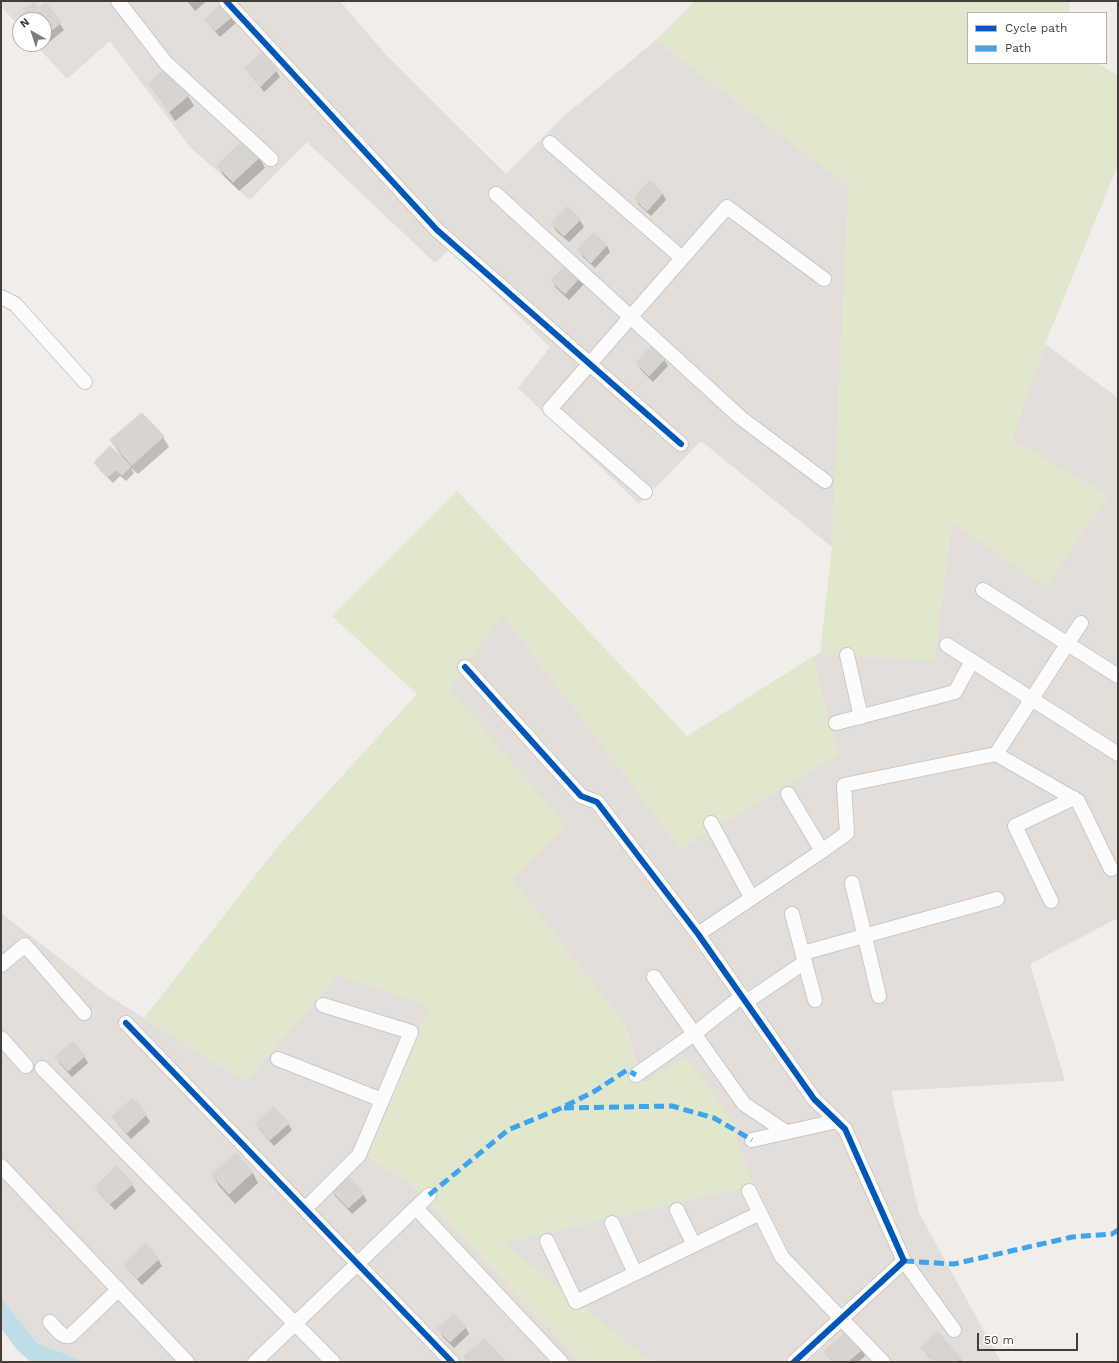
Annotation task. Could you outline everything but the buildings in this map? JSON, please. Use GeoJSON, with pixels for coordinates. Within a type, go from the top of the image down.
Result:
{"type":"FeatureCollection","features":[{"type":"Feature","properties":{"kind":"street"},"geometry":{"type":"LineString","coordinates":[[118,1],[166,63],[271,159]]}},
{"type":"Feature","properties":{"kind":"street"},"geometry":{"type":"LineString","coordinates":[[226,1],[437,230],[682,444]]}},
{"type":"Feature","properties":{"kind":"street"},"geometry":{"type":"LineString","coordinates":[[550,143],[682,258]]}},
{"type":"Feature","properties":{"kind":"street"},"geometry":{"type":"LineString","coordinates":[[496,194],[741,418],[825,481]]}},
{"type":"Feature","properties":{"kind":"street"},"geometry":{"type":"LineString","coordinates":[[645,492],[550,409],[727,207],[824,279]]}},
{"type":"Feature","properties":{"kind":"street"},"geometry":{"type":"LineString","coordinates":[[1,297],[15,304],[85,382]]}},
{"type":"Feature","properties":{"kind":"street"},"geometry":{"type":"LineString","coordinates":[[983,590],[1118,676]]}},
{"type":"Feature","properties":{"kind":"street"},"geometry":{"type":"LineString","coordinates":[[996,754],[1080,624]]}},
{"type":"Feature","properties":{"kind":"street"},"geometry":{"type":"LineString","coordinates":[[947,645],[1118,754]]}},
{"type":"Feature","properties":{"kind":"street"},"geometry":{"type":"LineString","coordinates":[[847,655],[861,717]]}},
{"type":"Feature","properties":{"kind":"street"},"geometry":{"type":"LineString","coordinates":[[836,723],[955,692],[972,661]]}},
{"type":"Feature","properties":{"kind":"street"},"geometry":{"type":"LineString","coordinates":[[465,667],[581,796],[597,802],[698,934],[814,1099],[845,1129],[904,1261],[954,1330]]}},
{"type":"Feature","properties":{"kind":"street"},"geometry":{"type":"LineString","coordinates":[[698,934],[847,833],[844,785],[996,754],[1078,801],[1111,869]]}},
{"type":"Feature","properties":{"kind":"street"},"geometry":{"type":"LineString","coordinates":[[788,794],[822,851]]}},
{"type":"Feature","properties":{"kind":"street"},"geometry":{"type":"LineString","coordinates":[[1051,902],[1015,826],[1074,798]]}},
{"type":"Feature","properties":{"kind":"street"},"geometry":{"type":"LineString","coordinates":[[711,823],[751,897]]}},
{"type":"Feature","properties":{"kind":"street"},"geometry":{"type":"LineString","coordinates":[[852,883],[879,996]]}},
{"type":"Feature","properties":{"kind":"street"},"geometry":{"type":"LineString","coordinates":[[636,1076],[804,957],[865,936],[997,899]]}},
{"type":"Feature","properties":{"kind":"street"},"geometry":{"type":"LineString","coordinates":[[792,914],[815,1000]]}},
{"type":"Feature","properties":{"kind":"street"},"geometry":{"type":"LineString","coordinates":[[1,965],[25,944],[84,1012]]}},
{"type":"Feature","properties":{"kind":"street"},"geometry":{"type":"LineString","coordinates":[[654,977],[744,1104],[786,1132]]}},
{"type":"Feature","properties":{"kind":"street"},"geometry":{"type":"LineString","coordinates":[[305,1209],[359,1156],[410,1032],[323,1005]]}},
{"type":"Feature","properties":{"kind":"street"},"geometry":{"type":"LineString","coordinates":[[126,1023],[452,1362]]}},
{"type":"Feature","properties":{"kind":"street"},"geometry":{"type":"LineString","coordinates":[[1,1038],[26,1066]]}},
{"type":"Feature","properties":{"kind":"street"},"geometry":{"type":"LineString","coordinates":[[278,1059],[382,1100]]}},
{"type":"Feature","properties":{"kind":"street"},"geometry":{"type":"LineString","coordinates":[[42,1068],[333,1362]]}},
{"type":"Feature","properties":{"kind":"street"},"geometry":{"type":"LineString","coordinates":[[752,1140],[837,1121]]}},
{"type":"Feature","properties":{"kind":"street"},"geometry":{"type":"LineString","coordinates":[[1,1166],[187,1362]]}},
{"type":"Feature","properties":{"kind":"street"},"geometry":{"type":"LineString","coordinates":[[749,1191],[782,1257],[883,1362]]}},
{"type":"Feature","properties":{"kind":"street"},"geometry":{"type":"LineString","coordinates":[[255,1362],[429,1195]]}},
{"type":"Feature","properties":{"kind":"street"},"geometry":{"type":"LineString","coordinates":[[416,1208],[561,1362]]}},
{"type":"Feature","properties":{"kind":"street"},"geometry":{"type":"LineString","coordinates":[[677,1210],[694,1245]]}},
{"type":"Feature","properties":{"kind":"street"},"geometry":{"type":"LineString","coordinates":[[547,1241],[576,1302],[760,1213]]}},
{"type":"Feature","properties":{"kind":"street"},"geometry":{"type":"LineString","coordinates":[[612,1223],[636,1273]]}},
{"type":"Feature","properties":{"kind":"street"},"geometry":{"type":"LineString","coordinates":[[794,1362],[904,1261]]}},
{"type":"Feature","properties":{"kind":"street"},"geometry":{"type":"LineString","coordinates":[[50,1322],[63,1336],[70,1336],[118,1290]]}},
{"type":"Feature","properties":{"kind":"shaded area"},"geometry":{"type":"Polygon","coordinates":[[[1,1],[340,1],[388,57],[506,174],[564,116],[656,40],[849,186],[832,547],[701,441],[639,504],[518,388],[550,347],[450,249],[435,263],[307,142],[250,200],[190,147],[110,41],[67,79],[42,52],[52,52],[52,12],[12,12],[12,18],[1,6],[1,1]]]}},
{"type":"Feature","properties":{"kind":"shaded area"},"geometry":{"type":"Polygon","coordinates":[[[1045,344],[1118,398],[1118,918],[1030,964],[1065,1081],[891,1091],[919,1213],[1001,1362],[649,1362],[502,1243],[753,1185],[685,1057],[643,1084],[625,1025],[512,880],[449,689],[502,614],[680,848],[838,754],[812,657],[820,653],[934,661],[952,522],[1046,586],[1108,496],[1012,440],[1045,344]]]}},
{"type":"Feature","properties":{"kind":"shaded area"},"geometry":{"type":"Polygon","coordinates":[[[1,913],[107,995],[245,1081],[338,975],[430,1006],[368,1157],[410,1183],[582,1362],[86,1362],[37,1343],[1,1298],[1,913]]]}},
{"type":"Feature","properties":{"kind":"green space"},"geometry":{"type":"Polygon","coordinates":[[[695,1],[1070,1],[1069,12],[967,12],[967,64],[1100,64],[1118,76],[1118,165],[1045,344],[1012,440],[1108,496],[1046,587],[952,523],[934,661],[820,653],[832,547],[849,186],[656,40],[695,1]]]}},
{"type":"Feature","properties":{"kind":"green space"},"geometry":{"type":"Polygon","coordinates":[[[457,491],[687,736],[812,657],[838,754],[680,848],[502,615],[449,689],[566,826],[512,880],[625,1025],[642,1084],[685,1057],[728,1112],[753,1185],[503,1243],[650,1361],[649,1362],[582,1362],[410,1183],[368,1157],[430,1006],[338,975],[245,1081],[144,1018],[279,845],[417,694],[332,616],[457,491]]]}},
{"type":"Feature","properties":{"kind":"water"},"geometry":{"type":"Polygon","coordinates":[[[1,1298],[37,1343],[86,1362],[30,1361],[17,1350],[1,1328],[1,1298]]]}},
{"type":"Feature","properties":{"kind":"marked path"},"geometry":{"type":"LineString","coordinates":[[429,1195],[508,1130],[561,1108],[595,1091],[627,1070],[636,1075]]}},
{"type":"Feature","properties":{"kind":"marked path"},"geometry":{"type":"LineString","coordinates":[[564,1108],[672,1106],[714,1118],[752,1140]]}},
{"type":"Feature","properties":{"kind":"marked path"},"geometry":{"type":"LineString","coordinates":[[904,1261],[954,1264],[1072,1237],[1112,1234],[1118,1230]]}},
{"type":"Feature","properties":{"kind":"cycle path"},"geometry":{"type":"LineString","coordinates":[[226,1],[437,230],[681,444]]}},
{"type":"Feature","properties":{"kind":"cycle path"},"geometry":{"type":"LineString","coordinates":[[465,667],[581,796],[597,802],[698,934],[814,1099],[845,1129],[904,1261],[794,1362]]}},
{"type":"Feature","properties":{"kind":"cycle path"},"geometry":{"type":"LineString","coordinates":[[126,1023],[452,1362]]}}]}
